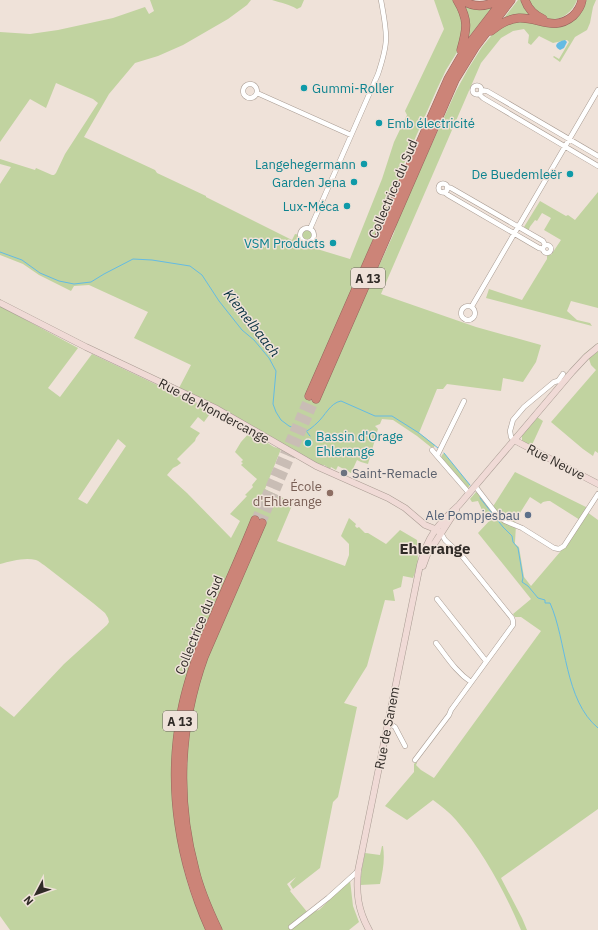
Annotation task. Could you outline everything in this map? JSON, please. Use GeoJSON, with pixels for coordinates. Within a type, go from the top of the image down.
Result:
{"type":"FeatureCollection","features":[{"type":"Feature","properties":{"kind":"highway","name":"A 13"},"geometry":{"type":"LineString","coordinates":[[457,0],[465,15],[466,25],[466,33],[460,57]]}},
{"type":"Feature","properties":{"kind":"highway"},"geometry":{"type":"LineString","coordinates":[[462,0],[478,6],[486,5],[498,0]]}},
{"type":"Feature","properties":{"kind":"highway","name":"Collectrice du Sud"},"geometry":{"type":"LineString","coordinates":[[503,0],[460,57],[448,79],[312,397],[450,89],[464,63],[481,38],[511,0]]}},
{"type":"Feature","properties":{"kind":"highway","name":"A 13"},"geometry":{"type":"LineString","coordinates":[[525,0],[533,13],[540,18],[555,21],[561,20],[574,12],[580,0]]}},
{"type":"Feature","properties":{"kind":"highway","name":"A 13"},"geometry":{"type":"LineString","coordinates":[[481,38],[500,24],[512,19],[525,18],[554,24],[563,22],[575,14],[581,3],[580,0]]}},
{"type":"Feature","properties":{"kind":"highway","name":"Collectrice du Sud"},"geometry":{"type":"LineString","coordinates":[[210,930],[193,887],[180,836],[175,769],[178,735],[184,700],[197,658],[259,522],[202,664],[191,702],[184,741],[182,787],[184,819],[199,884],[208,910],[218,930]]}},
{"type":"Feature","properties":{"kind":"main road","name":"Rue de Mondercange"},"geometry":{"type":"LineString","coordinates":[[0,303],[86,347],[217,409],[331,474],[388,498],[404,508],[436,534]]}},
{"type":"Feature","properties":{"kind":"main road","name":"Rue de Sanem"},"geometry":{"type":"LineString","coordinates":[[369,930],[364,921],[358,898],[356,887],[358,871],[416,584],[424,563],[436,534],[459,505],[561,382],[598,347]]}},
{"type":"Feature","properties":{"kind":"main road","name":"Rue Neuve"},"geometry":{"type":"LineString","coordinates":[[514,440],[598,484]]}},
{"type":"Feature","properties":{"kind":"street"},"geometry":{"type":"LineString","coordinates":[[310,229],[383,62],[386,48],[386,37],[381,0]]}},
{"type":"Feature","properties":{"kind":"street"},"geometry":{"type":"LineString","coordinates":[[472,306],[598,90]]}},
{"type":"Feature","properties":{"kind":"street"},"geometry":{"type":"LineString","coordinates":[[598,156],[487,91],[480,92],[483,98],[598,166]]}},
{"type":"Feature","properties":{"kind":"street"},"geometry":{"type":"LineString","coordinates":[[257,93],[351,135]]}},
{"type":"Feature","properties":{"kind":"street"},"geometry":{"type":"LineString","coordinates":[[444,183],[518,227],[543,242],[544,247],[538,248],[444,192],[441,192],[439,190],[439,185],[444,183]]}},
{"type":"Feature","properties":{"kind":"street"},"geometry":{"type":"LineString","coordinates":[[444,192],[447,186]]}},
{"type":"Feature","properties":{"kind":"street"},"geometry":{"type":"LineString","coordinates":[[514,440],[511,437],[510,431],[513,420],[524,407],[554,382],[561,382],[563,374]]}},
{"type":"Feature","properties":{"kind":"street"},"geometry":{"type":"LineString","coordinates":[[437,456],[464,401]]}},
{"type":"Feature","properties":{"kind":"street"},"geometry":{"type":"LineString","coordinates":[[432,450],[469,493]]}},
{"type":"Feature","properties":{"kind":"street"},"geometry":{"type":"LineString","coordinates":[[475,486],[498,516],[505,521],[522,528],[554,548],[559,549],[564,546],[598,494]]}},
{"type":"Feature","properties":{"kind":"street"},"geometry":{"type":"LineString","coordinates":[[415,760],[449,715],[513,621],[462,556],[445,540],[436,534]]}},
{"type":"Feature","properties":{"kind":"street"},"geometry":{"type":"LineString","coordinates":[[437,599],[486,661]]}},
{"type":"Feature","properties":{"kind":"street"},"geometry":{"type":"LineString","coordinates":[[436,643],[458,671],[471,682]]}},
{"type":"Feature","properties":{"kind":"street"},"geometry":{"type":"LineString","coordinates":[[388,724],[395,727],[404,746]]}},
{"type":"Feature","properties":{"kind":"street"},"geometry":{"type":"LineString","coordinates":[[415,752],[419,755]]}},
{"type":"Feature","properties":{"kind":"street"},"geometry":{"type":"LineString","coordinates":[[291,927],[328,898],[358,871]]}},
{"type":"Feature","properties":{"kind":"green space"},"geometry":{"type":"Polygon","coordinates":[[[150,0],[251,0],[247,5],[228,19],[183,45],[158,56],[135,63],[109,94],[84,137],[155,170],[157,173],[292,240],[295,234],[300,235],[303,230],[310,229],[314,232],[312,240],[309,242],[312,247],[350,259],[382,179],[394,142],[407,115],[405,111],[444,29],[434,0],[455,0],[464,25],[459,49],[446,70],[437,89],[311,383],[376,267],[378,268],[394,233],[398,218],[456,91],[482,47],[496,30],[515,20],[557,26],[587,0],[596,0],[587,30],[575,37],[560,62],[553,57],[554,56],[559,59],[569,42],[567,40],[553,43],[539,36],[531,45],[528,43],[529,35],[524,29],[513,31],[501,38],[481,63],[381,294],[476,327],[541,345],[536,362],[523,382],[503,378],[501,391],[447,384],[443,389],[437,389],[419,433],[435,445],[434,447],[432,448],[393,420],[382,419],[380,424],[375,426],[378,429],[368,464],[357,460],[351,473],[338,466],[336,470],[331,467],[330,469],[324,465],[321,466],[219,407],[179,388],[191,365],[134,338],[148,312],[89,285],[74,286],[71,291],[39,275],[23,264],[0,255],[0,184],[11,167],[0,164],[0,159],[35,170],[36,168],[54,175],[65,154],[98,103],[93,99],[56,83],[46,108],[30,99],[0,142],[0,32],[30,34],[58,30],[113,18],[145,7],[149,14],[154,11],[150,0]]]}},
{"type":"Feature","properties":{"kind":"green space"},"geometry":{"type":"Polygon","coordinates":[[[272,0],[304,0],[301,7],[297,9],[272,0]]]}},
{"type":"Feature","properties":{"kind":"green space"},"geometry":{"type":"Polygon","coordinates":[[[460,0],[495,4],[465,42],[460,0]]]}},
{"type":"Feature","properties":{"kind":"green space"},"geometry":{"type":"Polygon","coordinates":[[[518,0],[523,0],[532,15],[504,18],[518,0]]]}},
{"type":"Feature","properties":{"kind":"green space"},"geometry":{"type":"Polygon","coordinates":[[[526,0],[577,0],[575,5],[567,14],[558,19],[553,19],[540,15],[526,0]]]}},
{"type":"Feature","properties":{"kind":"green space"},"geometry":{"type":"Polygon","coordinates":[[[598,192],[598,308],[571,301],[567,311],[577,320],[590,323],[592,326],[486,298],[489,289],[522,300],[547,259],[547,255],[551,255],[561,240],[544,230],[551,218],[542,213],[537,221],[535,220],[530,226],[529,230],[524,227],[540,201],[575,220],[598,192]]]}},
{"type":"Feature","properties":{"kind":"green space"},"geometry":{"type":"Polygon","coordinates":[[[0,306],[78,348],[48,388],[60,397],[92,354],[212,411],[204,422],[198,417],[190,427],[200,433],[195,441],[177,459],[181,463],[173,468],[167,475],[187,493],[231,538],[240,521],[230,514],[247,496],[245,495],[253,487],[252,485],[257,479],[241,465],[243,460],[235,452],[250,432],[274,447],[281,449],[265,489],[293,503],[277,541],[345,566],[349,555],[349,544],[341,536],[349,518],[356,524],[355,526],[357,528],[359,527],[365,533],[368,533],[386,544],[400,530],[417,540],[418,564],[413,578],[403,576],[401,587],[393,590],[395,601],[385,600],[367,666],[344,703],[357,707],[338,797],[333,802],[320,868],[293,889],[290,884],[296,877],[287,884],[291,890],[290,891],[308,913],[319,910],[350,880],[353,906],[359,922],[349,930],[221,930],[210,907],[197,867],[189,827],[186,787],[193,657],[191,656],[192,660],[184,686],[175,738],[173,764],[174,817],[178,843],[188,885],[206,930],[10,930],[0,916],[0,706],[14,717],[64,664],[109,622],[105,613],[37,560],[23,559],[0,564],[0,306]],[[118,439],[78,499],[87,504],[126,446],[118,439]]]}},
{"type":"Feature","properties":{"kind":"green space"},"geometry":{"type":"Polygon","coordinates":[[[598,343],[598,453],[595,451],[593,456],[551,422],[596,370],[584,354],[598,343]]]}},
{"type":"Feature","properties":{"kind":"green space"},"geometry":{"type":"Polygon","coordinates":[[[537,417],[543,421],[531,447],[523,444],[522,435],[537,417]]]}},
{"type":"Feature","properties":{"kind":"green space"},"geometry":{"type":"Polygon","coordinates":[[[444,453],[470,485],[468,488],[441,458],[444,453]]]}},
{"type":"Feature","properties":{"kind":"green space"},"geometry":{"type":"Polygon","coordinates":[[[515,472],[588,508],[587,512],[598,520],[598,809],[501,878],[527,930],[521,930],[493,872],[466,832],[448,812],[433,800],[407,820],[385,806],[414,772],[414,764],[416,762],[416,765],[421,770],[434,778],[541,631],[521,617],[515,617],[513,614],[531,599],[478,533],[492,518],[482,510],[478,501],[472,502],[470,499],[476,492],[480,494],[492,508],[515,472]],[[530,497],[513,524],[516,525],[515,544],[519,547],[524,577],[531,586],[560,552],[580,520],[550,501],[541,504],[530,497]]]}},
{"type":"Feature","properties":{"kind":"green space"},"geometry":{"type":"Polygon","coordinates":[[[382,846],[384,851],[384,860],[380,884],[360,885],[365,853],[380,855],[382,846]]]}},
{"type":"Feature","properties":{"kind":"water"},"geometry":{"type":"Polygon","coordinates":[[[565,40],[567,42],[564,48],[560,50],[557,48],[556,45],[559,42],[565,40]]]}},
{"type":"Feature","properties":{"kind":"waterway","name":"Kiemelbaach"},"geometry":{"type":"LineString","coordinates":[[0,252],[22,260],[40,273],[59,281],[74,284],[91,282],[133,259],[152,260],[190,266],[202,275],[219,301],[242,330],[254,340],[269,358],[276,371],[273,404],[281,420],[289,426],[307,431],[320,420],[334,404],[341,401],[375,416],[392,416],[419,433],[438,448]]}},
{"type":"Feature","properties":{"kind":"waterway","name":"Kiemelbaach"},"geometry":{"type":"LineString","coordinates":[[307,432],[310,436]]}},
{"type":"Feature","properties":{"kind":"waterway"},"geometry":{"type":"LineString","coordinates":[[444,453],[470,485]]}},
{"type":"Feature","properties":{"kind":"waterway"},"geometry":{"type":"LineString","coordinates":[[480,498],[512,536],[513,542],[518,548],[523,578],[522,582],[528,586],[538,598],[545,600],[545,603],[550,603],[556,618],[572,686],[587,716],[598,728]]}},
{"type":"Feature","properties":{"kind":"tunnel"},"geometry":{"type":"LineString","coordinates":[[255,520],[309,396]]}},
{"type":"Feature","properties":{"kind":"tunnel"},"geometry":{"type":"LineString","coordinates":[[262,523],[316,399]]}},
{"type":"Feature","properties":{"kind":"place","name":"Gummi-Roller"},"geometry":{"type":"Point","coordinates":[304,88]}},
{"type":"Feature","properties":{"kind":"place","name":"Emb électricité"},"geometry":{"type":"Point","coordinates":[379,123]}},
{"type":"Feature","properties":{"kind":"place","name":"Langehegermann"},"geometry":{"type":"Point","coordinates":[364,164]}},
{"type":"Feature","properties":{"kind":"place","name":"De Buedemleër"},"geometry":{"type":"Point","coordinates":[570,174]}},
{"type":"Feature","properties":{"kind":"place","name":"Garden Jena"},"geometry":{"type":"Point","coordinates":[354,182]}},
{"type":"Feature","properties":{"kind":"place","name":"Lux-Méca"},"geometry":{"type":"Point","coordinates":[347,206]}},
{"type":"Feature","properties":{"kind":"place","name":"VSM Products"},"geometry":{"type":"Point","coordinates":[333,243]}},
{"type":"Feature","properties":{"kind":"place","name":"Bassin d'Orage Ehlerange"},"geometry":{"type":"Point","coordinates":[308,443]}},
{"type":"Feature","properties":{"kind":"place","name":"Saint-Remacle"},"geometry":{"type":"Point","coordinates":[344,473]}},
{"type":"Feature","properties":{"kind":"place","name":"École d'Ehlerange"},"geometry":{"type":"Point","coordinates":[330,493]}},
{"type":"Feature","properties":{"kind":"place","name":"Ale Pompjesbau"},"geometry":{"type":"Point","coordinates":[528,515]}},
{"type":"Feature","properties":{"kind":"district","name":"Ehlerange"},"geometry":{"type":"Point","coordinates":[435,548]}}]}
